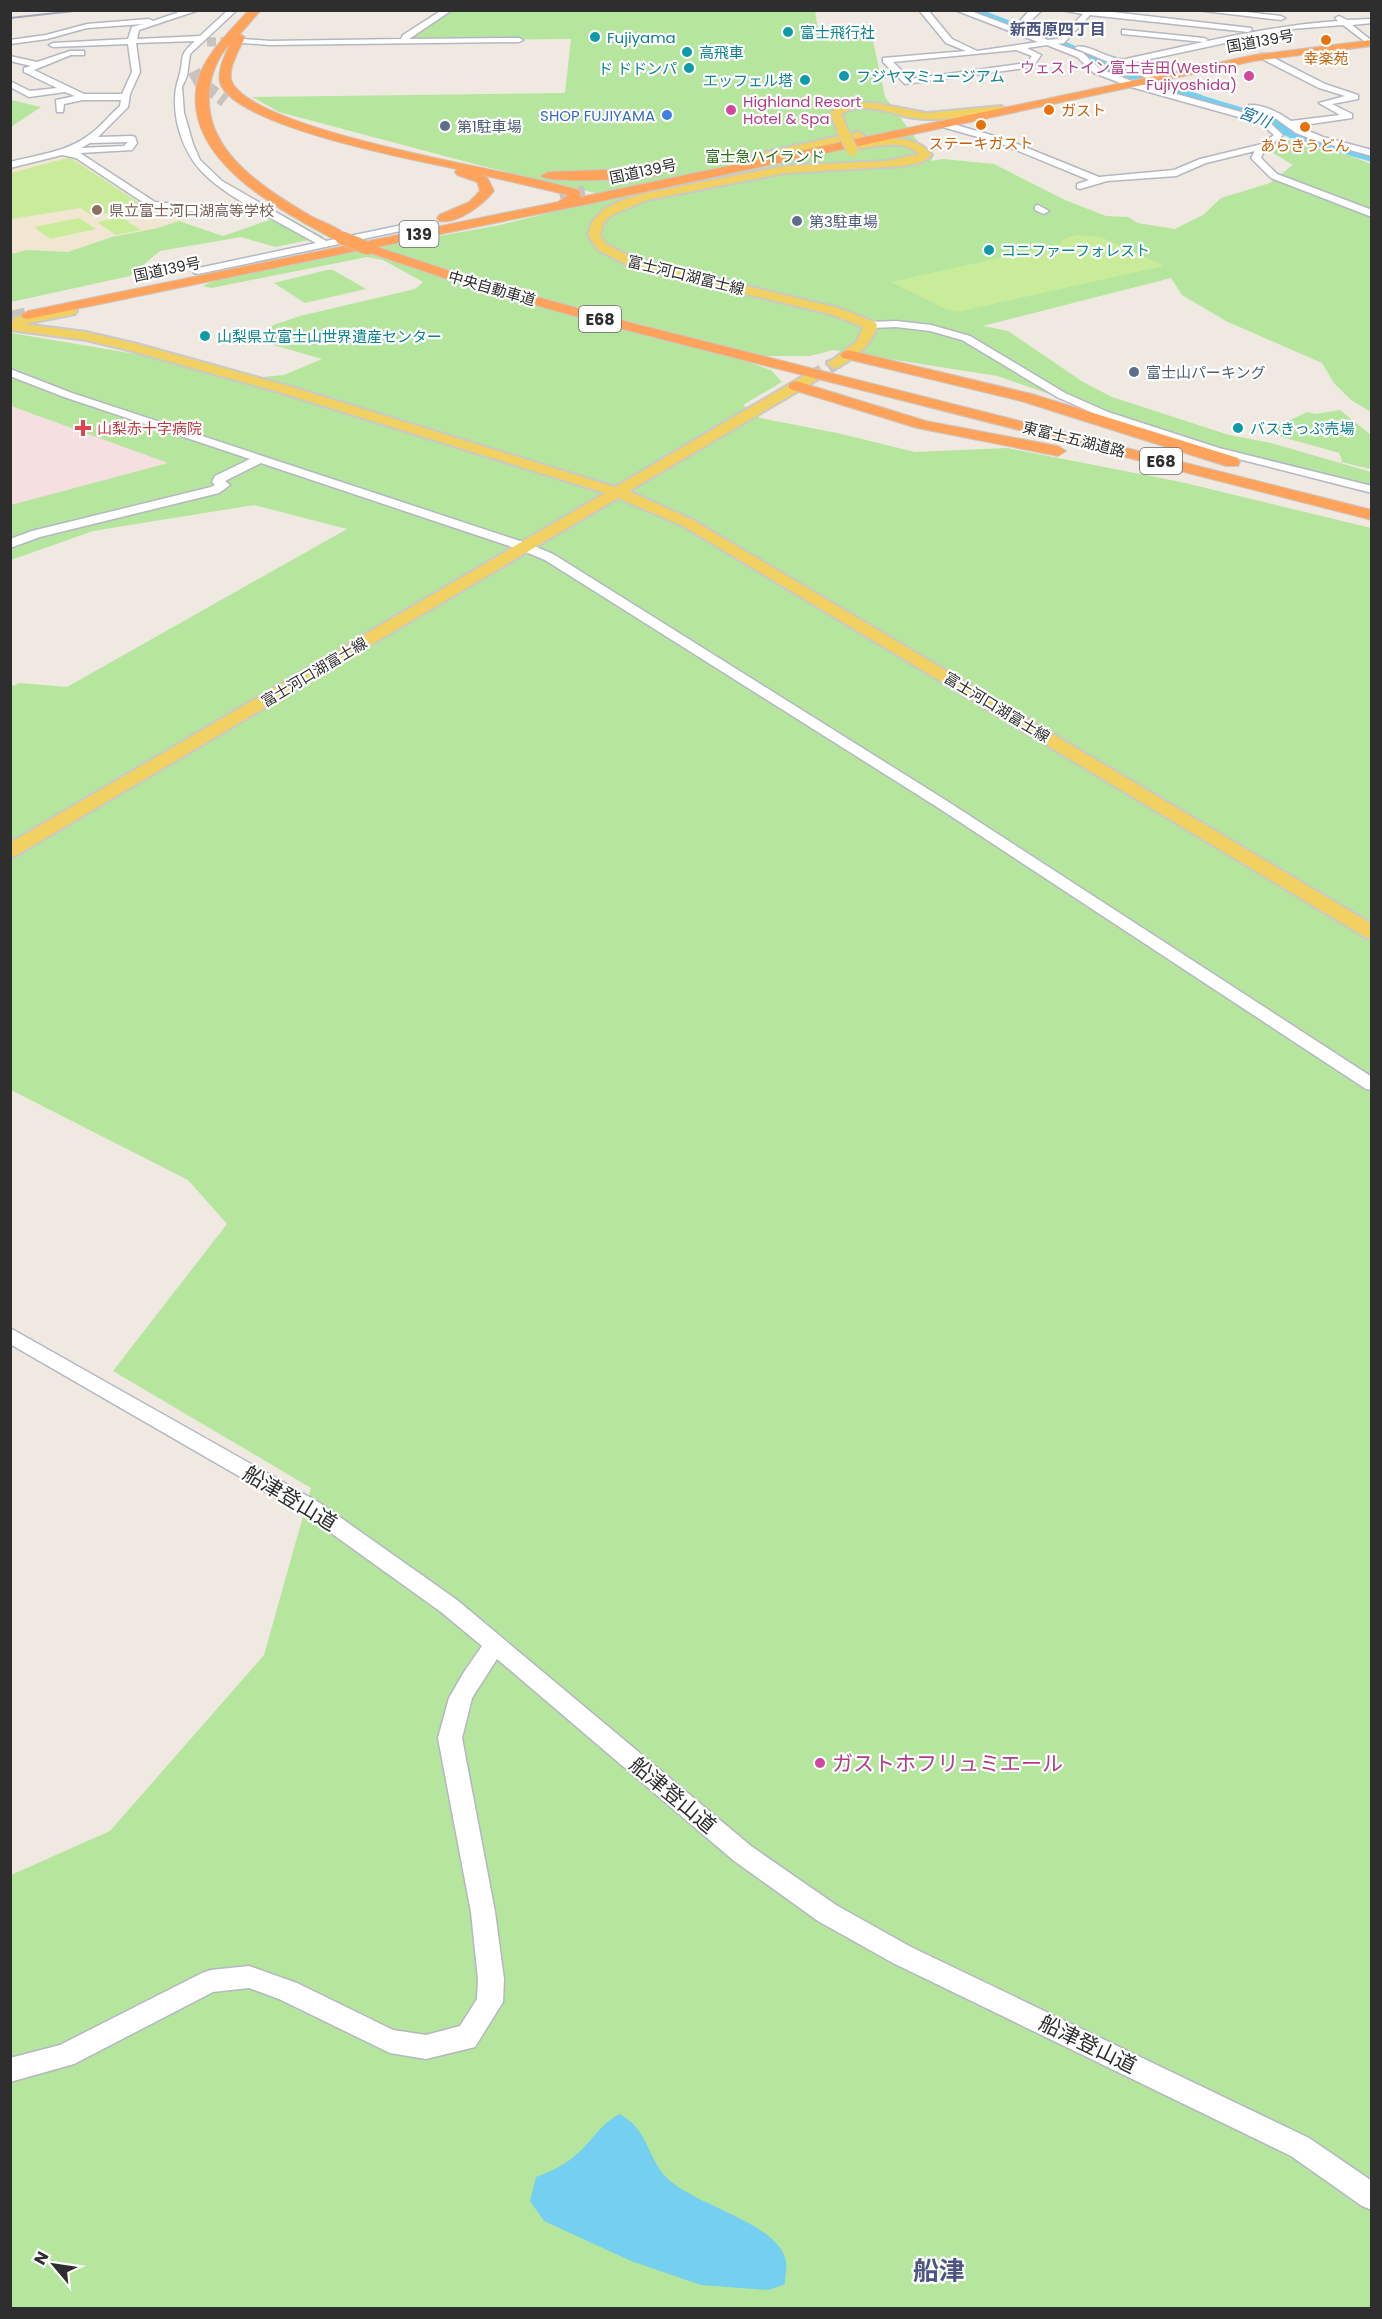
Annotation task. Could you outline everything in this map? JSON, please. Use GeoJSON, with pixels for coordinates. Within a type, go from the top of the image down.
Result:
{"type":"FeatureCollection","features":[{"type":"Feature","properties":{"kind":"highway"},"geometry":{"type":"LineString","coordinates":[[194,71],[202,53],[251,10]]}},
{"type":"Feature","properties":{"kind":"highway","name":"中央自動車道"},"geometry":{"type":"LineString","coordinates":[[256,10],[225,42],[204,80],[201,104],[207,133],[225,160],[244,179],[277,203],[346,237],[370,244],[440,273],[567,310],[956,405]]}},
{"type":"Feature","properties":{"kind":"highway","name":"中央自動車道"},"geometry":{"type":"LineString","coordinates":[[267,10],[225,58],[213,89],[212,104],[222,142],[237,165],[262,188],[302,214],[346,237]]}},
{"type":"Feature","properties":{"kind":"highway"},"geometry":{"type":"LineString","coordinates":[[241,39],[226,72],[227,86],[238,98],[257,109],[320,131],[571,192],[608,194],[672,182]]}},
{"type":"Feature","properties":{"kind":"highway","name":"国道139号"},"geometry":{"type":"LineString","coordinates":[[1153,77],[1263,56],[1370,43]]}},
{"type":"Feature","properties":{"kind":"highway","name":"国道139号"},"geometry":{"type":"LineString","coordinates":[[16,316],[253,264],[501,218],[672,182],[1265,53],[1370,43]]}},
{"type":"Feature","properties":{"kind":"highway","name":"国道139号"},"geometry":{"type":"LineString","coordinates":[[580,193],[1130,82]]}},
{"type":"Feature","properties":{"kind":"highway"},"geometry":{"type":"LineString","coordinates":[[225,100],[256,116],[300,131],[450,169],[580,193]]}},
{"type":"Feature","properties":{"kind":"highway"},"geometry":{"type":"LineString","coordinates":[[464,167],[528,175],[593,176],[658,172],[757,157]]}},
{"type":"Feature","properties":{"kind":"highway"},"geometry":{"type":"LineString","coordinates":[[370,244],[407,227],[448,217],[474,205],[485,195],[487,187],[482,180],[450,169]]}},
{"type":"Feature","properties":{"kind":"highway"},"geometry":{"type":"LineString","coordinates":[[501,218],[567,202],[580,193]]}},
{"type":"Feature","properties":{"kind":"highway","name":"国道139号"},"geometry":{"type":"LineString","coordinates":[[253,264],[370,244],[560,197]]}},
{"type":"Feature","properties":{"kind":"highway"},"geometry":{"type":"LineString","coordinates":[[16,316],[198,271],[253,264]]}},
{"type":"Feature","properties":{"kind":"highway"},"geometry":{"type":"LineString","coordinates":[[70,311],[197,284],[253,264]]}},
{"type":"Feature","properties":{"kind":"highway","name":"E68"},"geometry":{"type":"LineString","coordinates":[[841,360],[1026,397],[1189,449],[1371,500]]}},
{"type":"Feature","properties":{"kind":"highway"},"geometry":{"type":"LineString","coordinates":[[803,382],[884,415],[954,432],[1186,478],[1371,522]]}},
{"type":"Feature","properties":{"kind":"highway","name":"東富士五湖道路"},"geometry":{"type":"LineString","coordinates":[[956,405],[1371,508]]}},
{"type":"Feature","properties":{"kind":"highway","name":"東富士五湖道路"},"geometry":{"type":"LineString","coordinates":[[956,405],[1371,515]]}},
{"type":"Feature","properties":{"kind":"main road"},"geometry":{"type":"LineString","coordinates":[[856,157],[835,113],[842,108],[872,106],[934,117],[1001,108]]}},
{"type":"Feature","properties":{"kind":"main road"},"geometry":{"type":"LineString","coordinates":[[757,157],[893,127],[905,118],[898,111]]}},
{"type":"Feature","properties":{"kind":"main road"},"geometry":{"type":"LineString","coordinates":[[915,146],[911,139],[912,135],[922,129],[939,125]]}},
{"type":"Feature","properties":{"kind":"main road"},"geometry":{"type":"LineString","coordinates":[[809,153],[876,142],[915,146]]}},
{"type":"Feature","properties":{"kind":"main road","name":"富士河口湖富士線"},"geometry":{"type":"LineString","coordinates":[[870,325],[834,311],[633,263],[602,247],[594,235],[597,223],[608,212],[641,199],[761,173],[831,166],[856,157],[895,164],[923,158],[926,155],[925,151],[915,146]]}},
{"type":"Feature","properties":{"kind":"main road"},"geometry":{"type":"LineString","coordinates":[[16,316],[70,311]]}},
{"type":"Feature","properties":{"kind":"main road"},"geometry":{"type":"LineString","coordinates":[[70,311],[61,317],[63,323],[70,328]]}},
{"type":"Feature","properties":{"kind":"main road","name":"富士河口湖富士線"},"geometry":{"type":"LineString","coordinates":[[16,316],[144,342],[201,359],[287,390]]}},
{"type":"Feature","properties":{"kind":"main road","name":"富士河口湖富士線"},"geometry":{"type":"LineString","coordinates":[[16,316],[287,390],[642,501],[688,523],[1371,933]]}},
{"type":"Feature","properties":{"kind":"main road"},"geometry":{"type":"LineString","coordinates":[[841,360],[861,346],[868,336],[870,325]]}},
{"type":"Feature","properties":{"kind":"main road","name":"富士河口湖富士線"},"geometry":{"type":"LineString","coordinates":[[10,851],[803,382]]}},
{"type":"Feature","properties":{"kind":"street"},"geometry":{"type":"LineString","coordinates":[[88,140],[124,107],[136,72],[132,41],[135,29],[195,10]]}},
{"type":"Feature","properties":{"kind":"street"},"geometry":{"type":"LineString","coordinates":[[233,10],[186,53],[183,76],[178,87],[182,99],[179,111],[188,141],[197,163],[224,186],[324,244]]}},
{"type":"Feature","properties":{"kind":"street"},"geometry":{"type":"LineString","coordinates":[[404,42],[406,38],[448,10]]}},
{"type":"Feature","properties":{"kind":"street"},"geometry":{"type":"LineString","coordinates":[[923,10],[949,41],[978,53]]}},
{"type":"Feature","properties":{"kind":"street"},"geometry":{"type":"LineString","coordinates":[[958,10],[1118,63],[1187,92],[1278,116],[1294,128],[1320,139],[1347,140],[1371,153]]}},
{"type":"Feature","properties":{"kind":"street"},"geometry":{"type":"LineString","coordinates":[[979,10],[1054,42],[1083,57],[1097,71],[1256,118],[1280,135]]}},
{"type":"Feature","properties":{"kind":"street"},"geometry":{"type":"LineString","coordinates":[[1065,10],[1267,32]]}},
{"type":"Feature","properties":{"kind":"street"},"geometry":{"type":"LineString","coordinates":[[1200,10],[1281,18]]}},
{"type":"Feature","properties":{"kind":"street"},"geometry":{"type":"LineString","coordinates":[[1272,10],[1291,27]]}},
{"type":"Feature","properties":{"kind":"street"},"geometry":{"type":"LineString","coordinates":[[1332,10],[1343,22],[1370,43]]}},
{"type":"Feature","properties":{"kind":"street"},"geometry":{"type":"LineString","coordinates":[[1020,26],[1036,11],[1049,11]]}},
{"type":"Feature","properties":{"kind":"street"},"geometry":{"type":"LineString","coordinates":[[1015,47],[1037,55],[1030,65],[908,82],[886,60],[978,53],[1015,47],[1054,42],[1090,12]]}},
{"type":"Feature","properties":{"kind":"street"},"geometry":{"type":"LineString","coordinates":[[1117,40],[1137,18]]}},
{"type":"Feature","properties":{"kind":"street"},"geometry":{"type":"LineString","coordinates":[[10,42],[47,37],[87,26],[163,20]]}},
{"type":"Feature","properties":{"kind":"street"},"geometry":{"type":"LineString","coordinates":[[1118,63],[1291,27],[1371,21]]}},
{"type":"Feature","properties":{"kind":"street"},"geometry":{"type":"LineString","coordinates":[[1125,32],[1220,41]]}},
{"type":"Feature","properties":{"kind":"street"},"geometry":{"type":"LineString","coordinates":[[241,39],[270,43],[519,40]]}},
{"type":"Feature","properties":{"kind":"street"},"geometry":{"type":"LineString","coordinates":[[52,45],[132,41],[201,41]]}},
{"type":"Feature","properties":{"kind":"street"},"geometry":{"type":"LineString","coordinates":[[1137,47],[1157,54]]}},
{"type":"Feature","properties":{"kind":"street"},"geometry":{"type":"LineString","coordinates":[[124,52],[135,51]]}},
{"type":"Feature","properties":{"kind":"street"},"geometry":{"type":"LineString","coordinates":[[83,97],[27,70],[69,53],[113,52]]}},
{"type":"Feature","properties":{"kind":"street"},"geometry":{"type":"LineString","coordinates":[[936,56],[944,63]]}},
{"type":"Feature","properties":{"kind":"street"},"geometry":{"type":"LineString","coordinates":[[1263,56],[1322,86],[1355,97],[1323,103],[1349,116],[1317,120],[1294,128],[1265,146],[1256,158],[1274,176],[1371,213]]}},
{"type":"Feature","properties":{"kind":"street"},"geometry":{"type":"LineString","coordinates":[[10,58],[38,65]]}},
{"type":"Feature","properties":{"kind":"street"},"geometry":{"type":"LineString","coordinates":[[952,69],[960,75]]}},
{"type":"Feature","properties":{"kind":"street"},"geometry":{"type":"LineString","coordinates":[[10,83],[29,94],[65,89]]}},
{"type":"Feature","properties":{"kind":"street"},"geometry":{"type":"LineString","coordinates":[[10,92],[24,91]]}},
{"type":"Feature","properties":{"kind":"street"},"geometry":{"type":"LineString","coordinates":[[60,110],[59,102],[83,97],[126,98]]}},
{"type":"Feature","properties":{"kind":"street"},"geometry":{"type":"LineString","coordinates":[[1317,120],[1337,130]]}},
{"type":"Feature","properties":{"kind":"street"},"geometry":{"type":"LineString","coordinates":[[939,125],[1013,144],[1018,149],[1098,180],[1176,173],[1203,161],[1265,146]]}},
{"type":"Feature","properties":{"kind":"street"},"geometry":{"type":"LineString","coordinates":[[10,165],[62,151],[88,140],[132,139],[133,143],[129,148],[124,149],[62,151]]}},
{"type":"Feature","properties":{"kind":"street"},"geometry":{"type":"LineString","coordinates":[[10,151],[30,159]]}},
{"type":"Feature","properties":{"kind":"street"},"geometry":{"type":"LineString","coordinates":[[62,151],[79,156],[153,205],[199,209],[258,206]]}},
{"type":"Feature","properties":{"kind":"street"},"geometry":{"type":"LineString","coordinates":[[1080,186],[1092,184],[1098,180]]}},
{"type":"Feature","properties":{"kind":"street"},"geometry":{"type":"LineString","coordinates":[[198,271],[407,227]]}},
{"type":"Feature","properties":{"kind":"street"},"geometry":{"type":"LineString","coordinates":[[870,325],[896,324],[931,328],[966,338],[1061,396],[1123,421],[1215,450],[1371,490]]}},
{"type":"Feature","properties":{"kind":"street"},"geometry":{"type":"LineString","coordinates":[[10,372],[33,383],[525,547],[549,557],[942,804],[1371,1085]]}},
{"type":"Feature","properties":{"kind":"street"},"geometry":{"type":"LineString","coordinates":[[10,388],[33,383]]}},
{"type":"Feature","properties":{"kind":"street"},"geometry":{"type":"LineString","coordinates":[[10,544],[36,534],[215,490],[224,485],[218,482],[219,479],[260,459]]}},
{"type":"Feature","properties":{"kind":"street","name":"船津登山道"},"geometry":{"type":"LineString","coordinates":[[10,1335],[313,1509],[450,1606],[742,1853],[827,1913],[902,1955],[1300,2147],[1371,2197]]}},
{"type":"Feature","properties":{"kind":"street"},"geometry":{"type":"LineString","coordinates":[[10,2070],[64,2056],[211,1981],[249,1977],[288,1991],[390,2041],[426,2046],[460,2038],[466,2039],[490,2001],[491,1979],[483,1912],[450,1738],[454,1712],[462,1692],[495,1645]]}},
{"type":"Feature","properties":{"kind":"shaded area","name":"県立富士河口湖高等学校"},"geometry":{"type":"Polygon","coordinates":[[[60,153],[76,157],[151,208],[188,211],[183,227],[11,266],[10,167],[60,153]]]}},
{"type":"Feature","properties":{"kind":"shaded area","name":"山梨赤十字病院"},"geometry":{"type":"Polygon","coordinates":[[[10,391],[227,452],[11,506],[10,391]]]}},
{"type":"Feature","properties":{"kind":"green space","name":"富士急ハイランド"},"geometry":{"type":"Polygon","coordinates":[[[453,11],[815,11],[819,36],[872,36],[885,97],[919,143],[934,154],[931,161],[943,159],[994,164],[1065,200],[1106,216],[1128,217],[1138,223],[1175,229],[1203,215],[1221,198],[1270,183],[1293,165],[1262,146],[1273,136],[1351,156],[1371,164],[1371,412],[1351,400],[1334,383],[1322,363],[1226,321],[1182,295],[1171,278],[983,326],[1008,331],[1083,382],[1112,397],[1229,435],[1271,443],[1371,472],[1371,487],[1163,433],[997,376],[833,350],[810,356],[762,356],[745,361],[771,370],[782,382],[743,405],[760,418],[837,433],[915,452],[1007,448],[1181,482],[1371,528],[1371,2308],[11,2308],[11,1875],[110,1831],[264,1655],[311,1488],[113,1371],[227,1224],[188,1180],[11,1090],[10,687],[19,683],[67,687],[347,529],[254,505],[93,531],[11,560],[11,505],[168,463],[11,406],[11,333],[165,359],[230,380],[284,375],[322,359],[263,342],[273,325],[300,316],[415,289],[423,282],[383,260],[367,257],[211,288],[203,286],[218,279],[500,225],[612,197],[482,166],[279,112],[252,97],[565,93],[571,39],[411,40],[413,36],[453,11]]]}},
{"type":"Feature","properties":{"kind":"green space"},"geometry":{"type":"Polygon","coordinates":[[[11,100],[41,107],[11,127],[11,100]]]}},
{"type":"Feature","properties":{"kind":"green space"},"geometry":{"type":"Polygon","coordinates":[[[68,158],[144,206],[93,216],[80,208],[11,219],[11,173],[68,158]]]}},
{"type":"Feature","properties":{"kind":"green space"},"geometry":{"type":"Polygon","coordinates":[[[284,215],[324,237],[275,247],[241,237],[160,251],[130,276],[11,302],[11,254],[27,250],[68,252],[112,237],[158,228],[179,221],[223,236],[284,215]]]}},
{"type":"Feature","properties":{"kind":"green space"},"geometry":{"type":"Polygon","coordinates":[[[121,217],[141,230],[116,235],[97,222],[121,217]]]}},
{"type":"Feature","properties":{"kind":"green space"},"geometry":{"type":"Polygon","coordinates":[[[79,218],[96,229],[50,239],[34,227],[79,218]]]}},
{"type":"Feature","properties":{"kind":"green space"},"geometry":{"type":"Polygon","coordinates":[[[1077,235],[1101,237],[1164,266],[958,312],[945,309],[891,282],[1060,244],[1063,239],[1077,235]]]}},
{"type":"Feature","properties":{"kind":"green space"},"geometry":{"type":"Polygon","coordinates":[[[333,270],[366,289],[305,303],[274,283],[333,270]]]}},
{"type":"Feature","properties":{"kind":"green space"},"geometry":{"type":"Polygon","coordinates":[[[1340,410],[1371,435],[1371,469],[1341,462],[1339,453],[1265,432],[1307,412],[1315,414],[1340,410]]]}},
{"type":"Feature","properties":{"kind":"water"},"geometry":{"type":"Polygon","coordinates":[[[620,2114],[632,2123],[661,2171],[678,2187],[768,2235],[780,2247],[786,2261],[785,2284],[769,2290],[701,2285],[631,2261],[544,2221],[530,2201],[536,2177],[568,2161],[608,2122],[620,2114]]]}},
{"type":"Feature","properties":{"kind":"waterway","name":"宮川"},"geometry":{"type":"LineString","coordinates":[[970,10],[1067,47],[1108,66],[1202,100],[1262,118],[1295,135],[1372,158]]}},
{"type":"Feature","properties":{"kind":"tunnel"},"geometry":{"type":"LineString","coordinates":[[207,42],[243,41]]}},
{"type":"Feature","properties":{"kind":"tunnel"},"geometry":{"type":"LineString","coordinates":[[194,71],[200,82],[225,101]]}},
{"type":"Feature","properties":{"kind":"tunnel"},"geometry":{"type":"LineString","coordinates":[[560,197],[585,192]]}},
{"type":"Feature","properties":{"kind":"tunnel"},"geometry":{"type":"LineString","coordinates":[[10,319],[28,315]]}},
{"type":"Feature","properties":{"kind":"tunnel"},"geometry":{"type":"LineString","coordinates":[[810,378],[834,364]]}},
{"type":"Feature","properties":{"kind":"railway"},"geometry":{"type":"LineString","coordinates":[[10,18],[83,10]]}},
{"type":"Feature","properties":{"kind":"place","name":"富士飛行社"},"geometry":{"type":"Point","coordinates":[788,32]}},
{"type":"Feature","properties":{"kind":"place","name":"Fujiyama"},"geometry":{"type":"Point","coordinates":[595,37]}},
{"type":"Feature","properties":{"kind":"place","name":"幸楽苑"},"geometry":{"type":"Point","coordinates":[1326,40]}},
{"type":"Feature","properties":{"kind":"place","name":"高飛車"},"geometry":{"type":"Point","coordinates":[687,52]}},
{"type":"Feature","properties":{"kind":"place","name":"ド ドドンパ"},"geometry":{"type":"Point","coordinates":[689,68]}},
{"type":"Feature","properties":{"kind":"place","name":"フジヤマミュージアム"},"geometry":{"type":"Point","coordinates":[844,76]}},
{"type":"Feature","properties":{"kind":"place","name":"ウェストイン富士吉田(Westinn Fujiyoshida)"},"geometry":{"type":"Point","coordinates":[1249,76]}},
{"type":"Feature","properties":{"kind":"place","name":"エッフェル塔"},"geometry":{"type":"Point","coordinates":[805,80]}},
{"type":"Feature","properties":{"kind":"place","name":"Highland Resort Hotel & Spa"},"geometry":{"type":"Point","coordinates":[731,110]}},
{"type":"Feature","properties":{"kind":"place","name":"ガスト"},"geometry":{"type":"Point","coordinates":[1049,110]}},
{"type":"Feature","properties":{"kind":"place","name":"SHOP FUJIYAMA"},"geometry":{"type":"Point","coordinates":[667,115]}},
{"type":"Feature","properties":{"kind":"place","name":"ステーキガスト"},"geometry":{"type":"Point","coordinates":[981,125]}},
{"type":"Feature","properties":{"kind":"place","name":"第1駐車場"},"geometry":{"type":"Point","coordinates":[445,126]}},
{"type":"Feature","properties":{"kind":"place","name":"あらきうどん"},"geometry":{"type":"Point","coordinates":[1305,127]}},
{"type":"Feature","properties":{"kind":"place","name":"県立富士河口湖高等学校"},"geometry":{"type":"Point","coordinates":[97,210]}},
{"type":"Feature","properties":{"kind":"place","name":"第3駐車場"},"geometry":{"type":"Point","coordinates":[797,221]}},
{"type":"Feature","properties":{"kind":"place","name":"コニファーフォレスト"},"geometry":{"type":"Point","coordinates":[989,250]}},
{"type":"Feature","properties":{"kind":"place","name":"山梨県立富士山世界遺産センター"},"geometry":{"type":"Point","coordinates":[205,336]}},
{"type":"Feature","properties":{"kind":"place","name":"富士山パーキング"},"geometry":{"type":"Point","coordinates":[1134,372]}},
{"type":"Feature","properties":{"kind":"place","name":"山梨赤十字病院"},"geometry":{"type":"Point","coordinates":[83,428]}},
{"type":"Feature","properties":{"kind":"place","name":"バスきっぷ売場"},"geometry":{"type":"Point","coordinates":[1238,428]}},
{"type":"Feature","properties":{"kind":"place","name":"ガストホフリュミエール"},"geometry":{"type":"Point","coordinates":[820,1763]}},
{"type":"Feature","properties":{"kind":"district","name":"新西原四丁目"},"geometry":{"type":"Point","coordinates":[1058,29]}},
{"type":"Feature","properties":{"kind":"district","name":"船津"},"geometry":{"type":"Point","coordinates":[939,2271]}}]}
